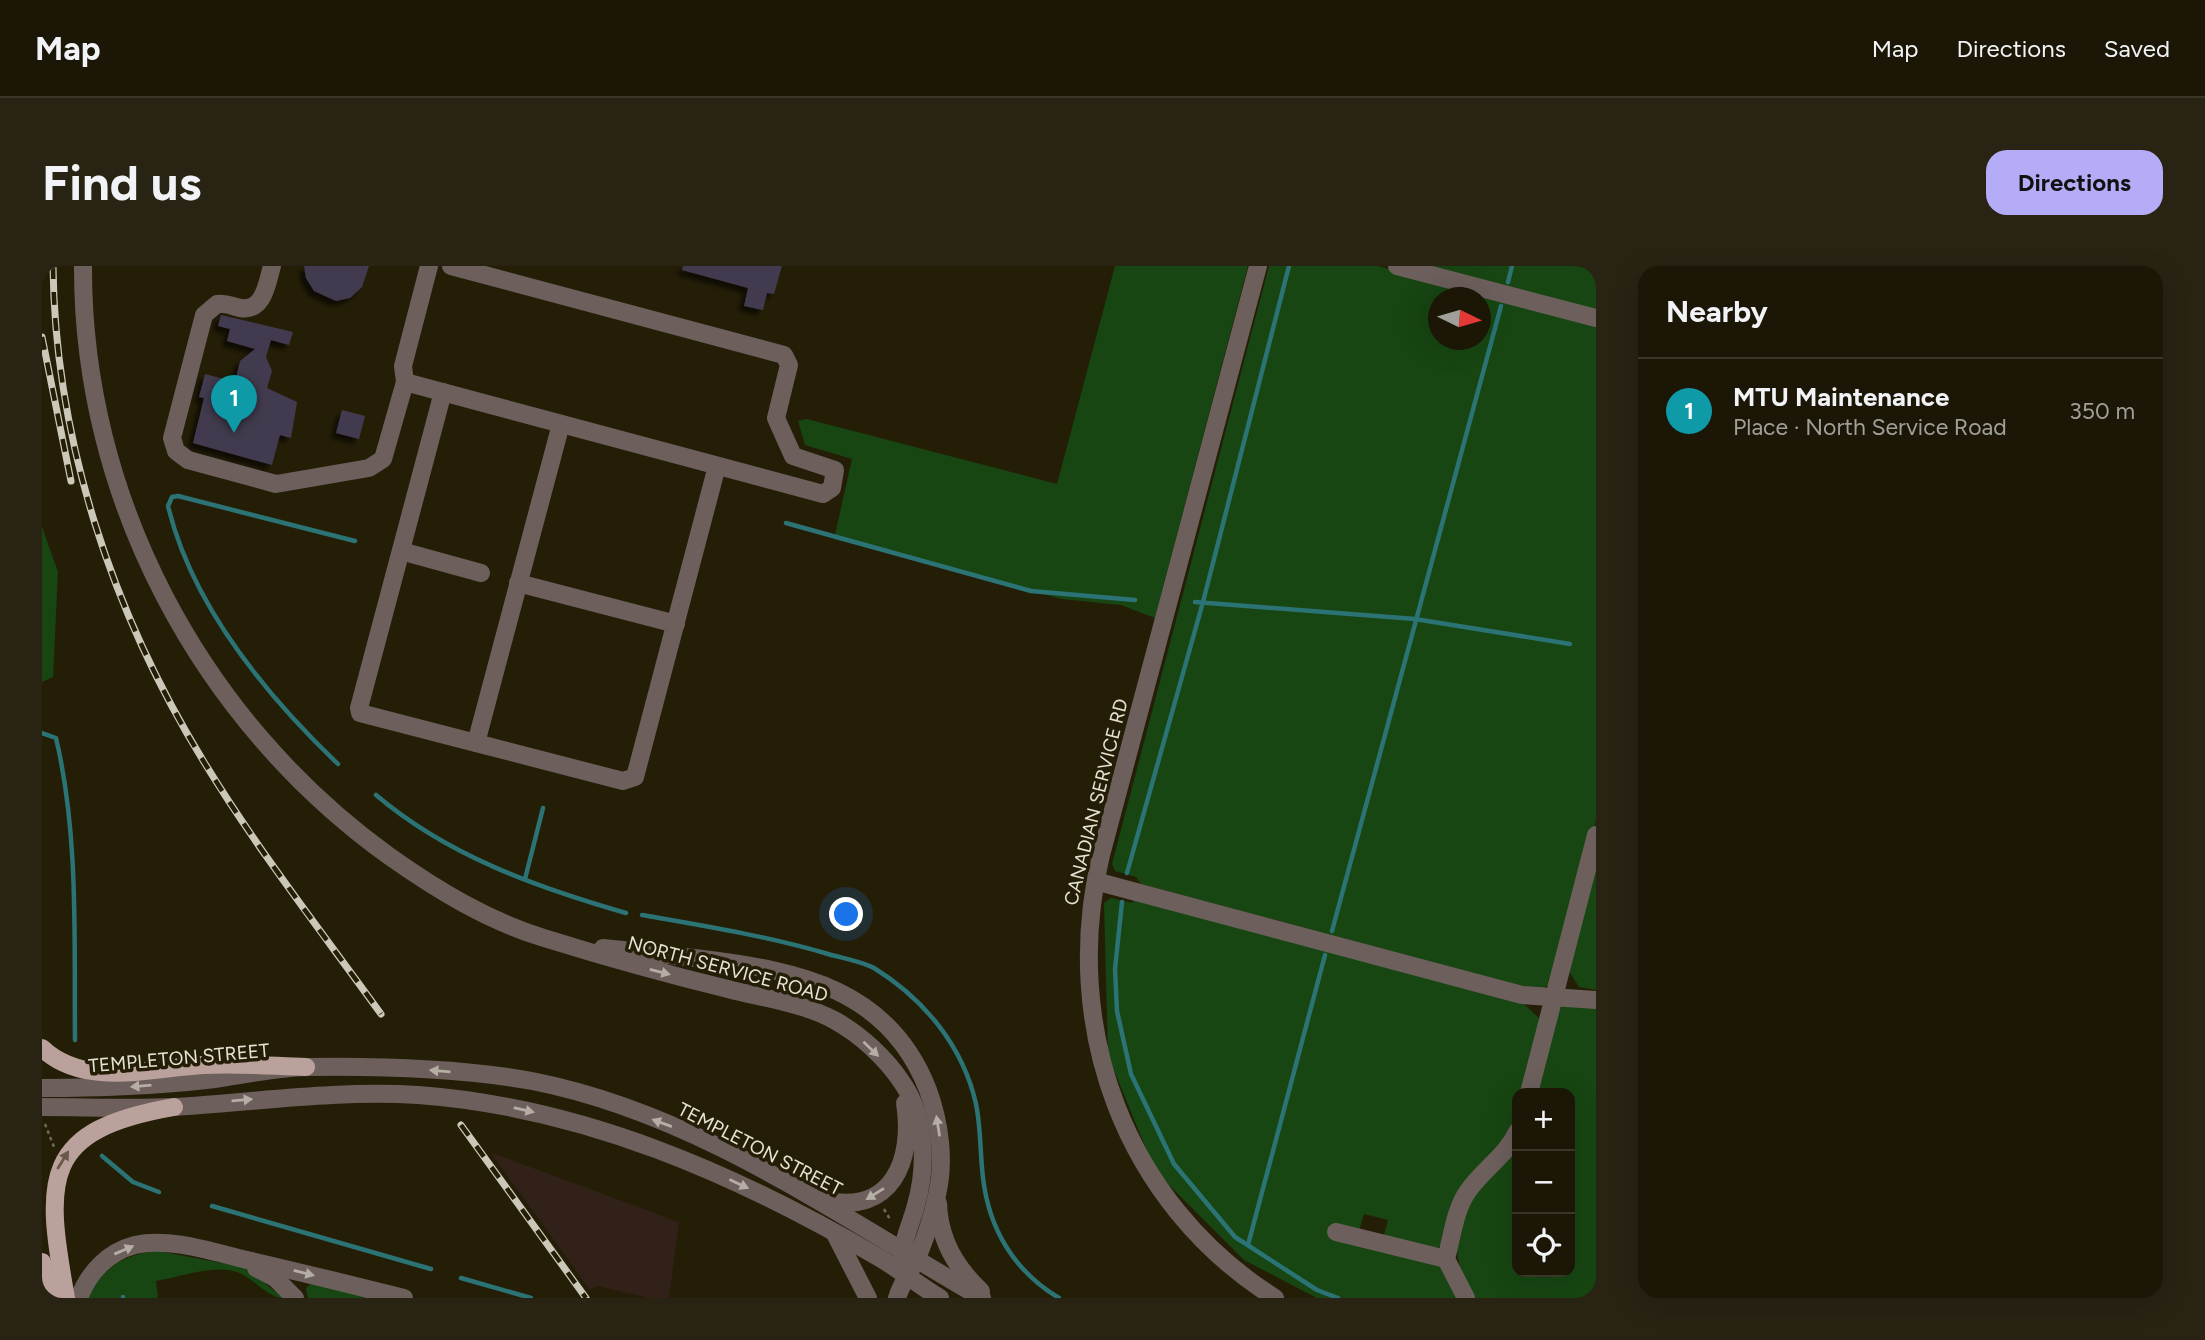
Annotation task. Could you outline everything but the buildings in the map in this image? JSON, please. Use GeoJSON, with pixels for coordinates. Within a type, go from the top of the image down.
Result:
{"type":"FeatureCollection","features":[{"type":"Feature","properties":{"kind":"main road"},"geometry":{"type":"LineString","coordinates":[[42,1048],[60,1063],[98,1072],[206,1065],[306,1067]]}},
{"type":"Feature","properties":{"kind":"main road"},"geometry":{"type":"LineString","coordinates":[[66,1298],[51,1205],[51,1189],[58,1166],[75,1144],[100,1125],[127,1114],[174,1107]]}},
{"type":"Feature","properties":{"kind":"main road"},"geometry":{"type":"LineString","coordinates":[[42,1262],[49,1298]]}},
{"type":"Feature","properties":{"kind":"street","name":"NORTH SERVICE ROAD"},"geometry":{"type":"LineString","coordinates":[[83,266],[90,373],[103,438],[119,490],[163,593],[218,686],[292,773],[374,845],[481,913],[526,932],[627,964],[815,1012],[852,1031],[904,1084],[914,1106],[923,1158],[917,1201],[901,1249],[905,1275]]}},
{"type":"Feature","properties":{"kind":"street"},"geometry":{"type":"LineString","coordinates":[[272,266],[265,291],[257,304],[247,308],[217,304],[204,315],[173,434],[175,449],[181,456],[276,484],[369,468],[383,460],[405,382],[403,366],[429,266]]}},
{"type":"Feature","properties":{"kind":"street"},"geometry":{"type":"LineString","coordinates":[[405,382],[823,494],[831,491],[835,470],[793,456],[776,423],[789,366],[784,355],[452,266]]}},
{"type":"Feature","properties":{"kind":"street","name":"CANADIAN SERVICE RD"},"geometry":{"type":"LineString","coordinates":[[1258,266],[1095,881],[1088,935],[1090,999],[1101,1060],[1117,1110],[1142,1159],[1193,1229],[1232,1267],[1276,1298]]}},
{"type":"Feature","properties":{"kind":"street"},"geometry":{"type":"LineString","coordinates":[[1397,266],[1596,318]]}},
{"type":"Feature","properties":{"kind":"street"},"geometry":{"type":"LineString","coordinates":[[443,392],[360,713],[623,781],[631,780],[636,773],[717,466]]}},
{"type":"Feature","properties":{"kind":"street"},"geometry":{"type":"LineString","coordinates":[[476,743],[561,424]]}},
{"type":"Feature","properties":{"kind":"street"},"geometry":{"type":"LineString","coordinates":[[401,551],[481,573]]}},
{"type":"Feature","properties":{"kind":"street"},"geometry":{"type":"LineString","coordinates":[[518,583],[676,624]]}},
{"type":"Feature","properties":{"kind":"street"},"geometry":{"type":"LineString","coordinates":[[1530,1088],[1596,835]]}},
{"type":"Feature","properties":{"kind":"street"},"geometry":{"type":"LineString","coordinates":[[1095,881],[1522,995],[1596,1000]]}},
{"type":"Feature","properties":{"kind":"street","name":"NORTH SERVICE ROAD"},"geometry":{"type":"LineString","coordinates":[[572,946],[783,971],[828,985],[860,1003],[897,1037],[923,1079],[938,1128],[941,1164],[937,1194],[917,1259],[905,1275]]}},
{"type":"Feature","properties":{"kind":"street","name":"TEMPLETON STREET"},"geometry":{"type":"LineString","coordinates":[[42,1088],[132,1087],[306,1067],[400,1067],[532,1082],[594,1099],[671,1126],[811,1197],[982,1298]]}},
{"type":"Feature","properties":{"kind":"street"},"geometry":{"type":"LineString","coordinates":[[811,1197],[843,1203],[860,1202],[882,1191],[900,1170],[907,1138],[906,1111],[901,1086],[890,1068]]}},
{"type":"Feature","properties":{"kind":"street","name":"TEMPLETON STREET"},"geometry":{"type":"LineString","coordinates":[[43,1114],[370,1094],[418,1096],[507,1106],[605,1130],[649,1145],[747,1187],[835,1234],[940,1298]]}},
{"type":"Feature","properties":{"kind":"street"},"geometry":{"type":"LineString","coordinates":[[1466,1298],[1446,1259],[1466,1193],[1506,1151],[1512,1141]]}},
{"type":"Feature","properties":{"kind":"street"},"geometry":{"type":"LineString","coordinates":[[937,1194],[939,1223],[951,1255],[969,1280],[989,1298]]}},
{"type":"Feature","properties":{"kind":"street"},"geometry":{"type":"LineString","coordinates":[[1336,1232],[1446,1259]]}},
{"type":"Feature","properties":{"kind":"street"},"geometry":{"type":"LineString","coordinates":[[835,1234],[868,1298]]}},
{"type":"Feature","properties":{"kind":"street"},"geometry":{"type":"LineString","coordinates":[[79,1298],[97,1267],[116,1252],[136,1245],[161,1243],[238,1258],[404,1298]]}},
{"type":"Feature","properties":{"kind":"street"},"geometry":{"type":"LineString","coordinates":[[238,1258],[275,1279],[295,1298]]}},
{"type":"Feature","properties":{"kind":"street"},"geometry":{"type":"LineString","coordinates":[[897,1298],[905,1275]]}},
{"type":"Feature","properties":{"kind":"path"},"geometry":{"type":"LineString","coordinates":[[43,1114],[56,1154]]}},
{"type":"Feature","properties":{"kind":"path"},"geometry":{"type":"LineString","coordinates":[[881,1203],[891,1221]]}},
{"type":"Feature","properties":{"kind":"shaded area"},"geometry":{"type":"Polygon","coordinates":[[[490,1152],[679,1222],[669,1298],[649,1298],[597,1286],[590,1290],[490,1152]]]}},
{"type":"Feature","properties":{"kind":"green space"},"geometry":{"type":"Polygon","coordinates":[[[1115,266],[1248,266],[1155,618],[1121,605],[1062,599],[834,539],[852,459],[805,445],[798,421],[807,419],[1057,484],[1115,266]]]}},
{"type":"Feature","properties":{"kind":"green space"},"geometry":{"type":"Polygon","coordinates":[[[1269,266],[1378,266],[1457,287],[1428,287],[1428,350],[1491,350],[1491,296],[1596,324],[1596,820],[1557,970],[1548,985],[1540,991],[1141,884],[1136,877],[1115,871],[1112,864],[1269,266]]]}},
{"type":"Feature","properties":{"kind":"green space"},"geometry":{"type":"Polygon","coordinates":[[[1415,266],[1596,266],[1596,314],[1415,266]]]}},
{"type":"Feature","properties":{"kind":"green space"},"geometry":{"type":"Polygon","coordinates":[[[42,527],[58,572],[53,677],[42,682],[42,527]]]}},
{"type":"Feature","properties":{"kind":"green space"},"geometry":{"type":"Polygon","coordinates":[[[1596,852],[1596,990],[1579,987],[1569,971],[1596,852]]]}},
{"type":"Feature","properties":{"kind":"green space"},"geometry":{"type":"Polygon","coordinates":[[[1111,898],[1132,903],[1134,900],[1523,1003],[1541,1020],[1525,1088],[1512,1088],[1512,1130],[1443,1245],[1432,1250],[1383,1238],[1388,1220],[1364,1214],[1359,1231],[1331,1224],[1328,1234],[1437,1264],[1445,1270],[1457,1298],[1317,1298],[1244,1260],[1155,1171],[1108,1055],[1104,903],[1111,898]]]}},
{"type":"Feature","properties":{"kind":"green space"},"geometry":{"type":"Polygon","coordinates":[[[1563,1005],[1596,1005],[1596,1298],[1474,1298],[1462,1274],[1457,1252],[1458,1233],[1474,1197],[1512,1150],[1512,1277],[1575,1277],[1575,1088],[1535,1088],[1558,1010],[1563,1005]]]}},
{"type":"Feature","properties":{"kind":"green space"},"geometry":{"type":"Polygon","coordinates":[[[158,1251],[243,1267],[284,1298],[272,1295],[237,1272],[218,1269],[156,1281],[158,1298],[87,1298],[100,1278],[116,1264],[135,1255],[158,1251]]]}},
{"type":"Feature","properties":{"kind":"green space"},"geometry":{"type":"Polygon","coordinates":[[[311,1284],[381,1298],[308,1298],[306,1288],[311,1284]]]}},
{"type":"Feature","properties":{"kind":"waterway"},"geometry":{"type":"LineString","coordinates":[[1127,873],[1203,602],[1289,266]]}},
{"type":"Feature","properties":{"kind":"waterway"},"geometry":{"type":"LineString","coordinates":[[1508,282],[1512,266]]}},
{"type":"Feature","properties":{"kind":"waterway"},"geometry":{"type":"LineString","coordinates":[[1332,931],[1501,306]]}},
{"type":"Feature","properties":{"kind":"waterway"},"geometry":{"type":"LineString","coordinates":[[338,764],[258,678],[213,613],[194,579],[168,506],[172,497],[178,496],[355,541]]}},
{"type":"Feature","properties":{"kind":"waterway"},"geometry":{"type":"LineString","coordinates":[[786,523],[1031,591],[1135,600]]}},
{"type":"Feature","properties":{"kind":"waterway"},"geometry":{"type":"LineString","coordinates":[[1195,602],[1415,619],[1570,644]]}},
{"type":"Feature","properties":{"kind":"waterway"},"geometry":{"type":"LineString","coordinates":[[42,733],[56,738],[69,812],[74,888],[75,1040]]}},
{"type":"Feature","properties":{"kind":"waterway"},"geometry":{"type":"LineString","coordinates":[[376,795],[433,836],[494,867],[559,892],[626,913]]}},
{"type":"Feature","properties":{"kind":"waterway"},"geometry":{"type":"LineString","coordinates":[[525,879],[543,808]]}},
{"type":"Feature","properties":{"kind":"waterway"},"geometry":{"type":"LineString","coordinates":[[1122,902],[1115,969],[1117,1011],[1131,1074],[1174,1164],[1235,1237],[1317,1290],[1338,1298]]}},
{"type":"Feature","properties":{"kind":"waterway"},"geometry":{"type":"LineString","coordinates":[[642,915],[759,937],[857,962],[874,968],[909,994],[939,1026],[962,1063],[970,1083],[978,1113],[986,1197],[998,1231],[1017,1262],[1059,1298]]}},
{"type":"Feature","properties":{"kind":"waterway"},"geometry":{"type":"LineString","coordinates":[[1248,1245],[1325,955]]}},
{"type":"Feature","properties":{"kind":"waterway"},"geometry":{"type":"LineString","coordinates":[[102,1156],[133,1182],[159,1192]]}},
{"type":"Feature","properties":{"kind":"waterway"},"geometry":{"type":"LineString","coordinates":[[212,1206],[431,1269]]}},
{"type":"Feature","properties":{"kind":"waterway"},"geometry":{"type":"LineString","coordinates":[[461,1278],[531,1298]]}},
{"type":"Feature","properties":{"kind":"railway"},"geometry":{"type":"LineString","coordinates":[[53,266],[56,331],[65,397],[78,461],[95,524],[142,647],[171,705],[224,794],[381,1014]]}},
{"type":"Feature","properties":{"kind":"railway"},"geometry":{"type":"LineString","coordinates":[[42,337],[71,481]]}},
{"type":"Feature","properties":{"kind":"railway"},"geometry":{"type":"LineString","coordinates":[[461,1125],[586,1298]]}},
{"type":"Feature","properties":{"kind":"place","name":"MTU Maintenance"},"geometry":{"type":"Point","coordinates":[234,433]}}]}
